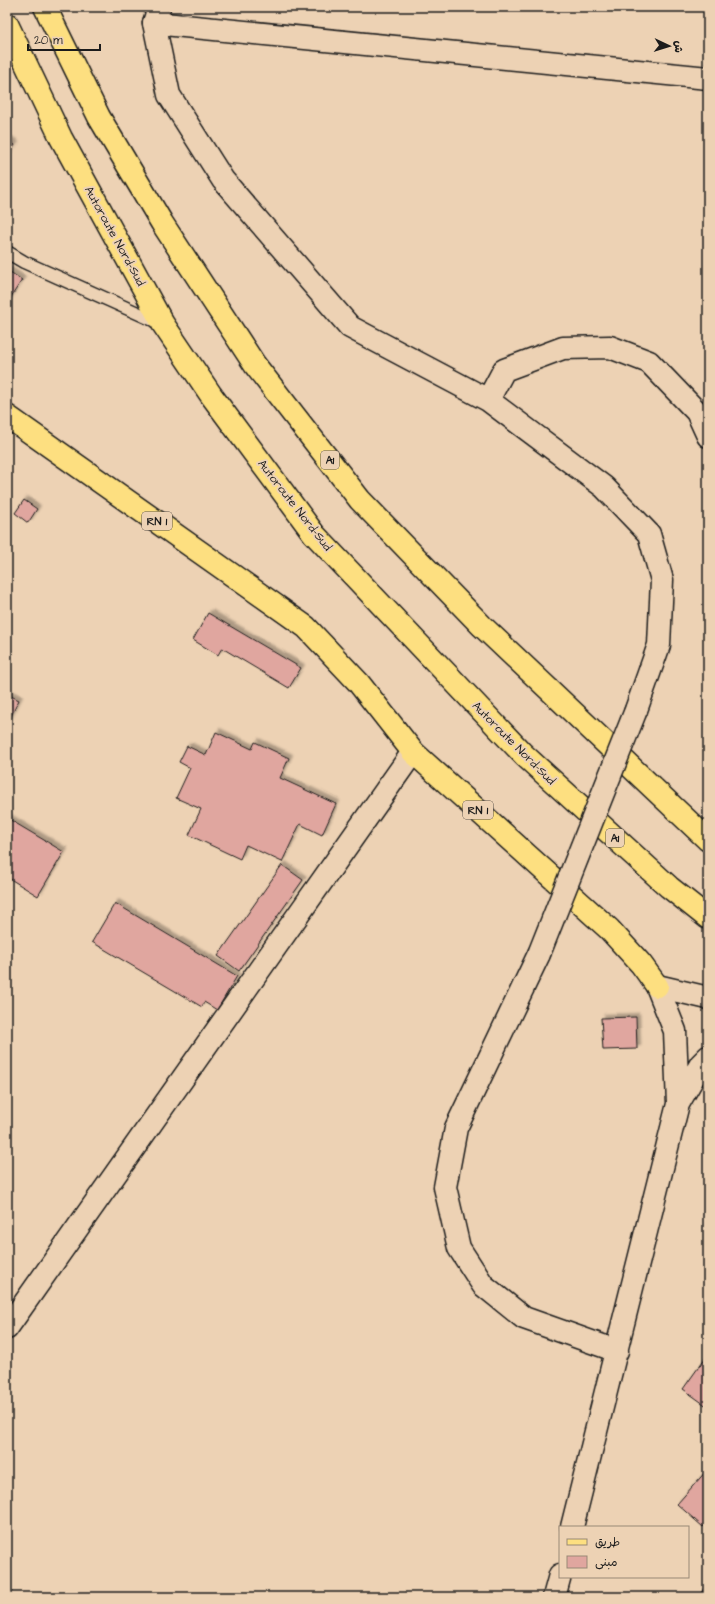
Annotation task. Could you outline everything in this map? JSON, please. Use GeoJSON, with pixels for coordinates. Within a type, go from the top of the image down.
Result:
{"type":"FeatureCollection","features":[{"type":"Feature","properties":{"kind":"main road","name":"A1"},"geometry":{"type":"LineString","coordinates":[[45,7],[99,117],[162,223],[255,365],[360,500],[482,626],[708,840]]}},
{"type":"Feature","properties":{"kind":"main road"},"geometry":{"type":"LineString","coordinates":[[617,1351],[524,1318],[483,1285],[459,1248],[445,1187],[456,1128],[539,954],[636,710],[659,645],[662,580],[649,534],[604,487],[488,400],[350,327],[219,174],[169,95],[157,15],[708,78]]}},
{"type":"Feature","properties":{"kind":"main road","name":"Autoroute Nord-Sud"},"geometry":{"type":"LineString","coordinates":[[7,24],[61,138],[163,324],[211,395],[314,534],[524,755],[669,887],[708,918]]}},
{"type":"Feature","properties":{"kind":"main road"},"geometry":{"type":"LineString","coordinates":[[488,400],[504,370],[563,348],[610,347],[649,362],[697,412],[708,436]]}},
{"type":"Feature","properties":{"kind":"main road","name":"RN 1"},"geometry":{"type":"LineString","coordinates":[[7,416],[306,627],[358,682],[413,752],[609,929],[657,986],[675,1031],[678,1104]]}},
{"type":"Feature","properties":{"kind":"main road"},"geometry":{"type":"LineString","coordinates":[[7,1328],[413,752]]}},
{"type":"Feature","properties":{"kind":"main road"},"geometry":{"type":"LineString","coordinates":[[657,986],[708,998]]}},
{"type":"Feature","properties":{"kind":"main road"},"geometry":{"type":"LineString","coordinates":[[572,1526],[678,1104],[701,1064],[708,1057]]}},
{"type":"Feature","properties":{"kind":"main road"},"geometry":{"type":"LineString","coordinates":[[554,1597],[559,1578]]}},
{"type":"Feature","properties":{"kind":"lane"},"geometry":{"type":"LineString","coordinates":[[7,252],[24,262],[163,324]]}},
{"type":"Feature","properties":{"kind":"building"},"geometry":{"type":"Polygon","coordinates":[[[7,139],[15,145],[7,156],[7,139]]]}},
{"type":"Feature","properties":{"kind":"building"},"geometry":{"type":"Polygon","coordinates":[[[7,270],[22,280],[7,303],[7,270]]]}},
{"type":"Feature","properties":{"kind":"building"},"geometry":{"type":"Polygon","coordinates":[[[24,500],[37,509],[28,523],[15,513],[24,500]]]}},
{"type":"Feature","properties":{"kind":"building"},"geometry":{"type":"Polygon","coordinates":[[[208,613],[301,668],[289,688],[222,648],[218,655],[193,640],[208,613]]]}},
{"type":"Feature","properties":{"kind":"building"},"geometry":{"type":"Polygon","coordinates":[[[7,694],[19,700],[7,724],[7,694]]]}},
{"type":"Feature","properties":{"kind":"building"},"geometry":{"type":"Polygon","coordinates":[[[216,732],[252,749],[255,742],[289,758],[280,778],[336,804],[322,835],[300,824],[282,862],[246,845],[240,859],[189,835],[201,809],[176,798],[190,768],[179,762],[187,746],[206,755],[216,732]]]}},
{"type":"Feature","properties":{"kind":"building"},"geometry":{"type":"Polygon","coordinates":[[[7,818],[64,852],[38,896],[7,877],[7,818]]]}},
{"type":"Feature","properties":{"kind":"building"},"geometry":{"type":"Polygon","coordinates":[[[282,865],[303,880],[239,971],[218,956],[282,865]]]}},
{"type":"Feature","properties":{"kind":"building"},"geometry":{"type":"Polygon","coordinates":[[[115,903],[237,976],[217,1010],[204,1002],[202,1007],[92,942],[115,903]]]}},
{"type":"Feature","properties":{"kind":"building"},"geometry":{"type":"Polygon","coordinates":[[[636,1017],[637,1049],[603,1050],[601,1018],[636,1017]]]}},
{"type":"Feature","properties":{"kind":"building"},"geometry":{"type":"Polygon","coordinates":[[[708,1354],[708,1407],[683,1389],[708,1354]]]}},
{"type":"Feature","properties":{"kind":"building"},"geometry":{"type":"Polygon","coordinates":[[[708,1469],[708,1521],[703,1527],[677,1504],[708,1469]]]}},
{"type":"Feature","properties":{"kind":"building"},"geometry":{"type":"Polygon","coordinates":[[[708,1581],[708,1597],[704,1597],[700,1595],[708,1581]]]}}]}
